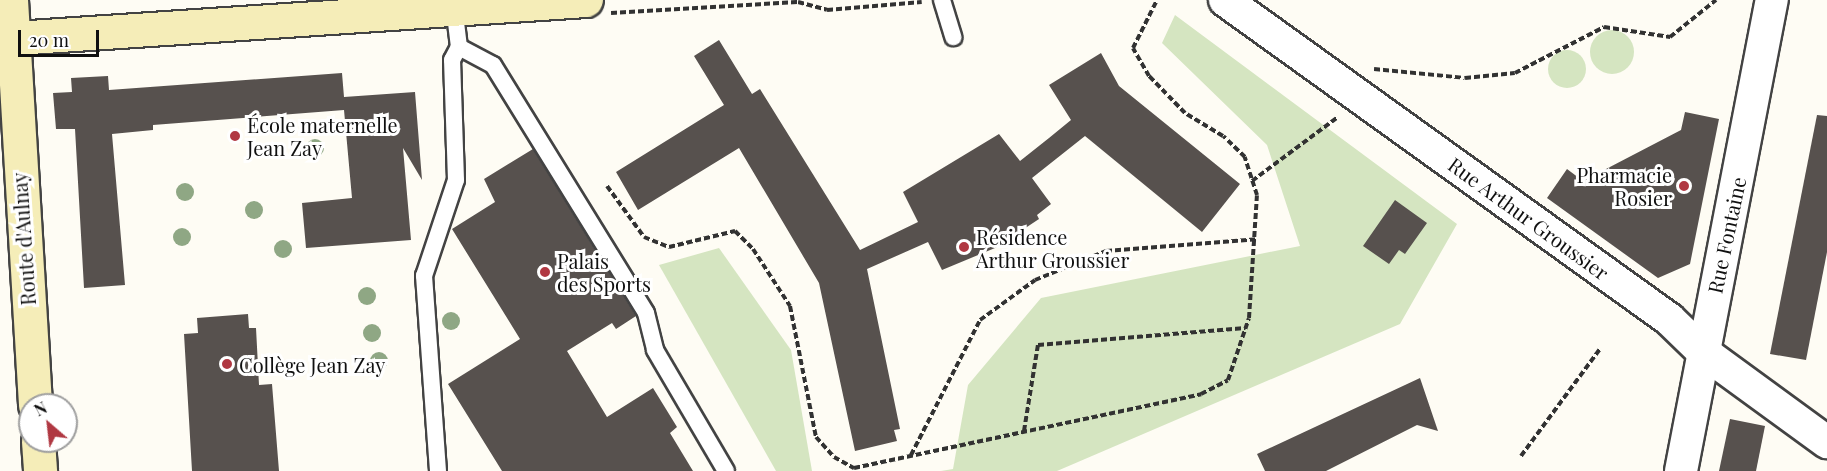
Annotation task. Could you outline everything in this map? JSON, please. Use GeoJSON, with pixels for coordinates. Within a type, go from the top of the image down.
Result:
{"type":"FeatureCollection","features":[{"type":"Feature","properties":{"kind":"street","name":"Route d'Aulnay"},"geometry":{"type":"LineString","coordinates":[[10,0],[8,38],[34,393]]}},
{"type":"Feature","properties":{"kind":"street"},"geometry":{"type":"LineString","coordinates":[[8,38],[433,6],[586,0]]}},
{"type":"Feature","properties":{"kind":"street","name":"Rue Arthur Groussier"},"geometry":{"type":"LineString","coordinates":[[1225,0],[1669,318],[1702,351],[1826,439]]}},
{"type":"Feature","properties":{"kind":"street","name":"Rue Fontaine"},"geometry":{"type":"LineString","coordinates":[[1681,471],[1702,351],[1772,0]]}},
{"type":"Feature","properties":{"kind":"street"},"geometry":{"type":"LineString","coordinates":[[39,453],[40,471]]}},
{"type":"Feature","properties":{"kind":"lane"},"geometry":{"type":"LineString","coordinates":[[942,0],[953,37]]}},
{"type":"Feature","properties":{"kind":"lane"},"geometry":{"type":"LineString","coordinates":[[433,6],[459,47],[493,65],[646,313],[655,350],[726,471]]}},
{"type":"Feature","properties":{"kind":"lane"},"geometry":{"type":"LineString","coordinates":[[438,471],[424,276],[456,180],[452,60],[459,47]]}},
{"type":"Feature","properties":{"kind":"path"},"geometry":{"type":"LineString","coordinates":[[607,186],[644,237],[669,247],[735,231],[753,249],[790,306],[816,437],[834,457],[854,468],[1202,394],[1228,380],[1245,328],[1257,239],[1252,181],[1245,157],[1223,136],[1185,113],[1149,76],[1133,48],[1157,0]]}},
{"type":"Feature","properties":{"kind":"path"},"geometry":{"type":"LineString","coordinates":[[1366,68],[1455,78],[1515,73],[1604,27],[1670,37],[1716,0]]}},
{"type":"Feature","properties":{"kind":"path"},"geometry":{"type":"LineString","coordinates":[[1252,181],[1362,99]]}},
{"type":"Feature","properties":{"kind":"path"},"geometry":{"type":"LineString","coordinates":[[910,456],[980,320],[1035,280],[1106,250],[1257,239]]}},
{"type":"Feature","properties":{"kind":"path"},"geometry":{"type":"LineString","coordinates":[[1024,431],[1038,345],[1245,328]]}},
{"type":"Feature","properties":{"kind":"path"},"geometry":{"type":"LineString","coordinates":[[1521,456],[1600,350]]}},
{"type":"Feature","properties":{"kind":"green space"},"geometry":{"type":"Polygon","coordinates":[[[1175,15],[1457,224],[1400,324],[1057,471],[941,471],[953,469],[968,385],[1041,298],[1300,246],[1267,145],[1162,43],[1175,15]]]}},
{"type":"Feature","properties":{"kind":"green space"},"geometry":{"type":"Polygon","coordinates":[[[1612,30],[1627,37],[1634,52],[1627,67],[1612,74],[1597,67],[1590,52],[1597,37],[1612,30]]]}},
{"type":"Feature","properties":{"kind":"green space"},"geometry":{"type":"Polygon","coordinates":[[[1567,50],[1580,56],[1586,69],[1580,82],[1567,88],[1554,82],[1548,69],[1554,56],[1567,50]]]}},
{"type":"Feature","properties":{"kind":"green space"},"geometry":{"type":"Polygon","coordinates":[[[719,248],[791,350],[812,471],[776,471],[659,265],[719,248]]]}},
{"type":"Feature","properties":{"kind":"building","name":"Résidence Arthur Groussier"},"geometry":{"type":"Polygon","coordinates":[[[719,40],[752,94],[760,89],[860,250],[918,222],[903,192],[999,134],[1020,161],[1049,138],[1071,120],[1049,85],[1101,53],[1119,86],[1240,184],[1202,232],[1085,136],[1032,178],[1051,204],[1037,215],[1039,219],[995,248],[942,270],[928,242],[867,269],[900,429],[894,430],[897,441],[855,451],[819,283],[739,148],[638,210],[616,172],[724,105],[694,56],[719,40]]]}},
{"type":"Feature","properties":{"kind":"building","name":"École maternelle Jean Zay"},"geometry":{"type":"Polygon","coordinates":[[[342,73],[344,97],[415,92],[422,180],[403,148],[411,240],[306,248],[302,203],[352,198],[344,110],[153,125],[153,130],[112,134],[125,285],[84,288],[75,129],[56,129],[53,93],[72,92],[71,78],[108,76],[109,90],[342,73]]]}},
{"type":"Feature","properties":{"kind":"building"},"geometry":{"type":"Polygon","coordinates":[[[1685,112],[1719,119],[1690,264],[1658,278],[1547,198],[1567,169],[1583,181],[1681,130],[1685,112]]]}},
{"type":"Feature","properties":{"kind":"building"},"geometry":{"type":"Polygon","coordinates":[[[1817,115],[1827,116],[1827,252],[1806,360],[1770,354],[1817,115]]]}},
{"type":"Feature","properties":{"kind":"building","name":"Palais des Sports"},"geometry":{"type":"Polygon","coordinates":[[[533,149],[636,316],[616,329],[612,323],[567,351],[607,417],[653,388],[677,427],[670,433],[693,471],[502,471],[448,384],[520,339],[452,229],[495,202],[484,179],[533,149]]]}},
{"type":"Feature","properties":{"kind":"building"},"geometry":{"type":"Polygon","coordinates":[[[1395,200],[1427,223],[1405,254],[1399,250],[1389,264],[1363,246],[1395,200]]]}},
{"type":"Feature","properties":{"kind":"building"},"geometry":{"type":"Polygon","coordinates":[[[248,314],[249,328],[256,328],[259,385],[272,384],[279,471],[192,471],[184,334],[198,333],[197,318],[248,314]]]}},
{"type":"Feature","properties":{"kind":"building"},"geometry":{"type":"Polygon","coordinates":[[[1420,378],[1438,431],[1417,425],[1326,471],[1265,471],[1257,454],[1420,378]]]}},
{"type":"Feature","properties":{"kind":"building"},"geometry":{"type":"Polygon","coordinates":[[[1730,419],[1765,426],[1756,471],[1719,471],[1730,419]]]}},
{"type":"Feature","properties":{"kind":"place","name":"École maternelle Jean Zay"},"geometry":{"type":"Point","coordinates":[235,136]}},
{"type":"Feature","properties":{"kind":"place","name":"Pharmacie Rosier"},"geometry":{"type":"Point","coordinates":[1684,186]}},
{"type":"Feature","properties":{"kind":"place","name":"Résidence Arthur Groussier"},"geometry":{"type":"Point","coordinates":[964,247]}},
{"type":"Feature","properties":{"kind":"place","name":"Palais des Sports"},"geometry":{"type":"Point","coordinates":[545,272]}},
{"type":"Feature","properties":{"kind":"place","name":"Collège Jean Zay"},"geometry":{"type":"Point","coordinates":[227,364]}}]}
